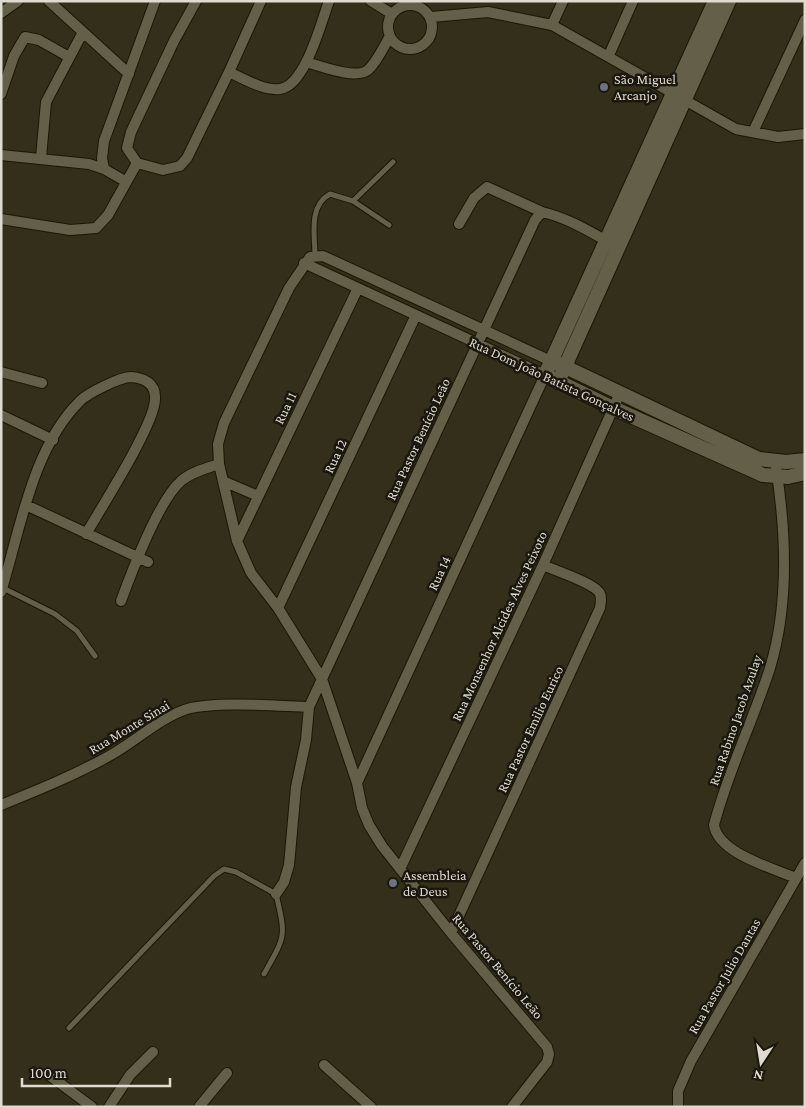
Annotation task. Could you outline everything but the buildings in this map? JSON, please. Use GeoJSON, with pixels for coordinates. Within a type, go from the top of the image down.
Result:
{"type":"FeatureCollection","features":[{"type":"Feature","properties":{"kind":"street"},"geometry":{"type":"LineString","coordinates":[[1,13],[18,1]]}},
{"type":"Feature","properties":{"kind":"street"},"geometry":{"type":"LineString","coordinates":[[49,1],[129,74]]}},
{"type":"Feature","properties":{"kind":"street"},"geometry":{"type":"LineString","coordinates":[[196,1],[174,41],[131,132],[128,148],[137,163],[152,168],[172,169],[180,166],[187,158],[261,1]]}},
{"type":"Feature","properties":{"kind":"street"},"geometry":{"type":"LineString","coordinates":[[229,72],[269,88],[281,89],[290,86],[300,75],[306,62],[329,1]]}},
{"type":"Feature","properties":{"kind":"street"},"geometry":{"type":"LineString","coordinates":[[371,1],[397,8],[409,4],[422,4],[431,17],[432,32],[424,45],[408,49],[395,42],[390,36],[388,21],[397,8]]}},
{"type":"Feature","properties":{"kind":"street"},"geometry":{"type":"LineString","coordinates":[[488,12],[494,1]]}},
{"type":"Feature","properties":{"kind":"street"},"geometry":{"type":"LineString","coordinates":[[552,25],[563,1]]}},
{"type":"Feature","properties":{"kind":"street"},"geometry":{"type":"LineString","coordinates":[[609,55],[633,1]]}},
{"type":"Feature","properties":{"kind":"street"},"geometry":{"type":"LineString","coordinates":[[558,382],[558,364],[678,97],[715,1]]}},
{"type":"Feature","properties":{"kind":"street"},"geometry":{"type":"LineString","coordinates":[[678,97],[729,1]]}},
{"type":"Feature","properties":{"kind":"street"},"geometry":{"type":"LineString","coordinates":[[104,169],[102,158],[104,141],[153,2]]}},
{"type":"Feature","properties":{"kind":"street"},"geometry":{"type":"LineString","coordinates":[[431,17],[488,12],[552,25],[609,55],[720,122],[778,137],[805,134]]}},
{"type":"Feature","properties":{"kind":"street"},"geometry":{"type":"LineString","coordinates":[[753,132],[805,20]]}},
{"type":"Feature","properties":{"kind":"street"},"geometry":{"type":"LineString","coordinates":[[41,158],[46,102],[83,32]]}},
{"type":"Feature","properties":{"kind":"street"},"geometry":{"type":"LineString","coordinates":[[1,94],[14,56],[25,36],[39,40],[69,57]]}},
{"type":"Feature","properties":{"kind":"street"},"geometry":{"type":"LineString","coordinates":[[306,62],[347,73],[363,73],[370,69],[390,36]]}},
{"type":"Feature","properties":{"kind":"street"},"geometry":{"type":"LineString","coordinates":[[1,155],[89,164],[104,169],[125,181]]}},
{"type":"Feature","properties":{"kind":"street"},"geometry":{"type":"LineString","coordinates":[[1,219],[70,230],[96,228],[108,216],[125,181],[137,163]]}},
{"type":"Feature","properties":{"kind":"street"},"geometry":{"type":"LineString","coordinates":[[459,224],[478,193],[487,187],[542,212],[566,218],[612,243]]}},
{"type":"Feature","properties":{"kind":"street","name":"Rua Pastor Benício Leão"},"geometry":{"type":"LineString","coordinates":[[322,679],[485,328],[526,235],[542,212]]}},
{"type":"Feature","properties":{"kind":"street","name":"Rua Dom João Batista Gonçalves"},"geometry":{"type":"LineString","coordinates":[[310,259],[323,256],[331,259],[485,328],[752,455],[775,461],[805,460]]}},
{"type":"Feature","properties":{"kind":"street","name":"Rua Dom João Batista Gonçalves"},"geometry":{"type":"LineString","coordinates":[[310,259],[358,288],[416,316],[748,469],[777,477],[805,473]]}},
{"type":"Feature","properties":{"kind":"street","name":"Rua Pastor Benício Leão"},"geometry":{"type":"LineString","coordinates":[[310,259],[289,288],[219,436],[219,464],[237,541],[251,573],[278,608],[322,679],[357,783],[362,808],[369,826],[452,933],[547,1047],[548,1060],[512,1107]]}},
{"type":"Feature","properties":{"kind":"street","name":"Rua 11"},"geometry":{"type":"LineString","coordinates":[[237,541],[358,288]]}},
{"type":"Feature","properties":{"kind":"street","name":"Rua 12"},"geometry":{"type":"LineString","coordinates":[[278,608],[416,316]]}},
{"type":"Feature","properties":{"kind":"street"},"geometry":{"type":"LineString","coordinates":[[545,375],[558,364]]}},
{"type":"Feature","properties":{"kind":"street"},"geometry":{"type":"LineString","coordinates":[[1,372],[42,382]]}},
{"type":"Feature","properties":{"kind":"street","name":"Rua 14"},"geometry":{"type":"LineString","coordinates":[[357,783],[545,375]]}},
{"type":"Feature","properties":{"kind":"street"},"geometry":{"type":"LineString","coordinates":[[2,590],[4,562],[40,466],[53,440],[81,401],[117,381],[128,377],[141,378],[150,382],[155,392],[154,409],[139,441],[86,534]]}},
{"type":"Feature","properties":{"kind":"street","name":"Rua Monsenhor Alcides Alves Peixoto"},"geometry":{"type":"LineString","coordinates":[[400,868],[543,565],[620,393]]}},
{"type":"Feature","properties":{"kind":"street"},"geometry":{"type":"LineString","coordinates":[[1,415],[53,440]]}},
{"type":"Feature","properties":{"kind":"street","name":"Rua Rabino Jacob Azulay"},"geometry":{"type":"LineString","coordinates":[[775,461],[784,538],[782,608],[770,666],[714,825],[718,838],[733,850],[796,878]]}},
{"type":"Feature","properties":{"kind":"street"},"geometry":{"type":"LineString","coordinates":[[121,601],[137,558],[173,490],[187,476],[219,464]]}},
{"type":"Feature","properties":{"kind":"street"},"geometry":{"type":"LineString","coordinates":[[223,481],[258,496]]}},
{"type":"Feature","properties":{"kind":"street"},"geometry":{"type":"LineString","coordinates":[[26,505],[148,562]]}},
{"type":"Feature","properties":{"kind":"street","name":"Rua Pastor Emilio Eurico"},"geometry":{"type":"LineString","coordinates":[[452,933],[600,608],[602,599],[599,592],[592,586],[543,565]]}},
{"type":"Feature","properties":{"kind":"street"},"geometry":{"type":"LineString","coordinates":[[276,894],[284,882],[289,865],[296,786],[304,750],[309,707],[322,679]]}},
{"type":"Feature","properties":{"kind":"street","name":"Rua Monte Sinai"},"geometry":{"type":"LineString","coordinates":[[1,805],[90,766],[126,746],[167,719],[188,709],[232,706],[309,707]]}},
{"type":"Feature","properties":{"kind":"street","name":"Rua Pastor Julio Dantas"},"geometry":{"type":"LineString","coordinates":[[678,1107],[678,1091],[691,1061],[805,863]]}},
{"type":"Feature","properties":{"kind":"street"},"geometry":{"type":"LineString","coordinates":[[109,1107],[130,1075],[153,1052]]}},
{"type":"Feature","properties":{"kind":"street"},"geometry":{"type":"LineString","coordinates":[[324,1065],[371,1107]]}},
{"type":"Feature","properties":{"kind":"street"},"geometry":{"type":"LineString","coordinates":[[200,1107],[227,1073]]}},
{"type":"Feature","properties":{"kind":"street"},"geometry":{"type":"LineString","coordinates":[[49,1075],[92,1107]]}},
{"type":"Feature","properties":{"kind":"lane"},"geometry":{"type":"LineString","coordinates":[[353,201],[393,162]]}},
{"type":"Feature","properties":{"kind":"lane"},"geometry":{"type":"LineString","coordinates":[[310,259],[315,218],[321,202],[330,194],[353,201],[389,225]]}},
{"type":"Feature","properties":{"kind":"lane"},"geometry":{"type":"LineString","coordinates":[[2,590],[32,600],[55,614],[77,631],[95,656]]}},
{"type":"Feature","properties":{"kind":"lane"},"geometry":{"type":"LineString","coordinates":[[70,1028],[219,872],[224,869],[236,872],[276,894],[284,928],[283,936],[264,974]]}},
{"type":"Feature","properties":{"kind":"place","name":"São Miguel Arcanjo"},"geometry":{"type":"Point","coordinates":[604,87]}},
{"type":"Feature","properties":{"kind":"place","name":"Assembleia de Deus"},"geometry":{"type":"Point","coordinates":[393,883]}}]}
